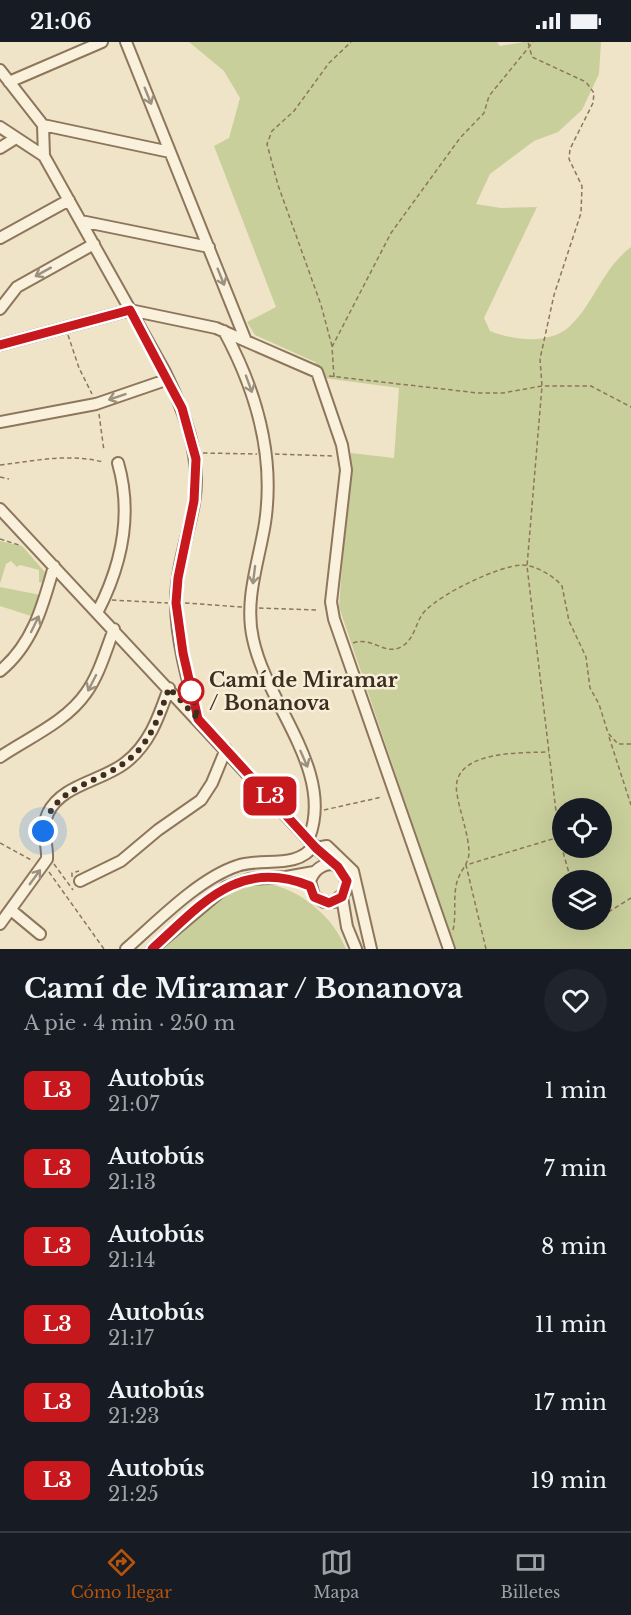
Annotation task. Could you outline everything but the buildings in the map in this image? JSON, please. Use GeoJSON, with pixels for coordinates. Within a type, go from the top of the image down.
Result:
{"type":"FeatureCollection","features":[{"type":"Feature","properties":{"kind":"street"},"geometry":{"type":"LineString","coordinates":[[9,82],[102,42]]}},
{"type":"Feature","properties":{"kind":"street"},"geometry":{"type":"LineString","coordinates":[[126,42],[246,341]]}},
{"type":"Feature","properties":{"kind":"street"},"geometry":{"type":"LineString","coordinates":[[0,70],[43,125],[44,156]]}},
{"type":"Feature","properties":{"kind":"street"},"geometry":{"type":"LineString","coordinates":[[43,125],[170,152]]}},
{"type":"Feature","properties":{"kind":"street"},"geometry":{"type":"LineString","coordinates":[[0,127],[44,156],[182,408],[196,459],[194,501],[178,578],[176,603],[183,653],[198,719]]}},
{"type":"Feature","properties":{"kind":"street"},"geometry":{"type":"LineString","coordinates":[[0,148],[16,138]]}},
{"type":"Feature","properties":{"kind":"street"},"geometry":{"type":"LineString","coordinates":[[0,238],[69,200]]}},
{"type":"Feature","properties":{"kind":"street"},"geometry":{"type":"LineString","coordinates":[[81,221],[209,247]]}},
{"type":"Feature","properties":{"kind":"street"},"geometry":{"type":"LineString","coordinates":[[0,309],[17,286],[94,244]]}},
{"type":"Feature","properties":{"kind":"street"},"geometry":{"type":"LineString","coordinates":[[0,345],[130,310],[224,331],[317,372],[342,445],[346,470],[331,602],[343,646],[449,949]]}},
{"type":"Feature","properties":{"kind":"street"},"geometry":{"type":"LineString","coordinates":[[224,331],[242,365],[258,410],[265,454],[267,491],[265,522],[250,607],[252,636],[260,667],[315,787],[318,813],[313,844],[316,870],[310,886],[314,897],[329,903],[347,927]]}},
{"type":"Feature","properties":{"kind":"street"},"geometry":{"type":"LineString","coordinates":[[0,422],[96,404],[167,379]]}},
{"type":"Feature","properties":{"kind":"street"},"geometry":{"type":"LineString","coordinates":[[98,611],[117,567],[124,542],[127,512],[125,487],[118,463]]}},
{"type":"Feature","properties":{"kind":"street"},"geometry":{"type":"LineString","coordinates":[[0,510],[98,611],[313,844],[338,867],[347,881],[342,897],[347,927],[356,949]]}},
{"type":"Feature","properties":{"kind":"street"},"geometry":{"type":"LineString","coordinates":[[0,671],[24,644],[34,627],[54,566]]}},
{"type":"Feature","properties":{"kind":"street"},"geometry":{"type":"LineString","coordinates":[[0,757],[62,718],[79,703],[95,678],[114,629]]}},
{"type":"Feature","properties":{"kind":"street"},"geometry":{"type":"LineString","coordinates":[[0,924],[47,859],[43,831],[51,808],[68,793],[108,774],[134,755],[143,745],[158,719],[169,688]]}},
{"type":"Feature","properties":{"kind":"street"},"geometry":{"type":"LineString","coordinates":[[80,880],[121,861],[158,830],[201,800],[212,783],[226,749]]}},
{"type":"Feature","properties":{"kind":"street"},"geometry":{"type":"LineString","coordinates":[[293,822],[306,820],[318,813]]}},
{"type":"Feature","properties":{"kind":"street"},"geometry":{"type":"LineString","coordinates":[[126,949],[167,913],[224,871],[256,862],[292,860],[304,855],[313,844]]}},
{"type":"Feature","properties":{"kind":"street"},"geometry":{"type":"LineString","coordinates":[[313,844],[327,846],[352,871],[371,949]]}},
{"type":"Feature","properties":{"kind":"street"},"geometry":{"type":"LineString","coordinates":[[152,949],[226,887],[261,877],[286,877],[316,870],[326,864],[333,864]]}},
{"type":"Feature","properties":{"kind":"street"},"geometry":{"type":"LineString","coordinates":[[286,877],[310,886]]}},
{"type":"Feature","properties":{"kind":"street"},"geometry":{"type":"LineString","coordinates":[[329,903],[342,897]]}},
{"type":"Feature","properties":{"kind":"street"},"geometry":{"type":"LineString","coordinates":[[11,910],[40,934]]}},
{"type":"Feature","properties":{"kind":"path"},"geometry":{"type":"LineString","coordinates":[[334,377],[332,347],[321,305],[278,185],[267,144],[272,131],[294,111],[329,63],[351,42]]}},
{"type":"Feature","properties":{"kind":"path"},"geometry":{"type":"LineString","coordinates":[[528,42],[532,57],[586,82],[594,93],[593,103],[570,149],[569,159],[582,186],[581,213],[552,306],[540,359],[542,386],[527,566],[554,798]]}},
{"type":"Feature","properties":{"kind":"path"},"geometry":{"type":"LineString","coordinates":[[332,347],[391,233],[460,138],[484,113],[489,96],[534,42]]}},
{"type":"Feature","properties":{"kind":"path"},"geometry":{"type":"LineString","coordinates":[[68,333],[79,368],[95,400]]}},
{"type":"Feature","properties":{"kind":"path"},"geometry":{"type":"LineString","coordinates":[[317,372],[334,377],[478,393],[503,393],[542,386],[591,386],[631,408]]}},
{"type":"Feature","properties":{"kind":"path"},"geometry":{"type":"LineString","coordinates":[[97,408],[104,451]]}},
{"type":"Feature","properties":{"kind":"path"},"geometry":{"type":"LineString","coordinates":[[203,453],[261,454]]}},
{"type":"Feature","properties":{"kind":"path"},"geometry":{"type":"LineString","coordinates":[[270,454],[334,456]]}},
{"type":"Feature","properties":{"kind":"path"},"geometry":{"type":"LineString","coordinates":[[0,465],[52,457],[103,462]]}},
{"type":"Feature","properties":{"kind":"path"},"geometry":{"type":"LineString","coordinates":[[0,477],[9,479]]}},
{"type":"Feature","properties":{"kind":"path"},"geometry":{"type":"LineString","coordinates":[[0,539],[22,545]]}},
{"type":"Feature","properties":{"kind":"path"},"geometry":{"type":"LineString","coordinates":[[343,646],[360,640],[371,641],[386,650],[397,649],[413,636],[424,612],[438,600],[503,568],[527,566],[545,573],[562,586],[569,621],[586,657],[587,678],[599,704],[631,805]]}},
{"type":"Feature","properties":{"kind":"path"},"geometry":{"type":"LineString","coordinates":[[108,600],[165,603]]}},
{"type":"Feature","properties":{"kind":"path"},"geometry":{"type":"LineString","coordinates":[[184,603],[246,607]]}},
{"type":"Feature","properties":{"kind":"path"},"geometry":{"type":"LineString","coordinates":[[253,607],[318,610]]}},
{"type":"Feature","properties":{"kind":"path"},"geometry":{"type":"LineString","coordinates":[[608,733],[618,744],[631,744]]}},
{"type":"Feature","properties":{"kind":"path"},"geometry":{"type":"LineString","coordinates":[[449,949],[456,919],[458,879],[466,865],[468,854],[456,792],[459,774],[468,764],[488,758],[518,753],[549,752]]}},
{"type":"Feature","properties":{"kind":"path"},"geometry":{"type":"LineString","coordinates":[[318,813],[382,797]]}},
{"type":"Feature","properties":{"kind":"path"},"geometry":{"type":"LineString","coordinates":[[466,865],[552,839]]}},
{"type":"Feature","properties":{"kind":"path"},"geometry":{"type":"LineString","coordinates":[[0,843],[39,864]]}},
{"type":"Feature","properties":{"kind":"path"},"geometry":{"type":"LineString","coordinates":[[51,858],[57,871],[73,890],[66,894]]}},
{"type":"Feature","properties":{"kind":"path"},"geometry":{"type":"LineString","coordinates":[[466,865],[486,949]]}},
{"type":"Feature","properties":{"kind":"path"},"geometry":{"type":"LineString","coordinates":[[46,868],[104,949]]}},
{"type":"Feature","properties":{"kind":"path"},"geometry":{"type":"LineString","coordinates":[[612,909],[631,897]]}},
{"type":"Feature","properties":{"kind":"green space"},"geometry":{"type":"Polygon","coordinates":[[[189,42],[497,42],[500,46],[524,42],[601,42],[599,74],[582,110],[558,132],[534,141],[490,174],[476,204],[501,208],[537,207],[484,318],[490,331],[509,337],[541,339],[561,333],[578,318],[605,276],[631,247],[631,949],[455,949],[339,607],[351,453],[394,458],[399,388],[324,378],[315,362],[255,335],[247,322],[276,307],[214,146],[229,138],[240,98],[224,71],[189,42]]]}},
{"type":"Feature","properties":{"kind":"green space"},"geometry":{"type":"Polygon","coordinates":[[[0,541],[22,546],[45,572],[43,583],[39,582],[39,570],[20,565],[17,567],[11,561],[6,564],[0,584],[0,541]]]}},
{"type":"Feature","properties":{"kind":"green space"},"geometry":{"type":"Polygon","coordinates":[[[0,587],[41,595],[34,617],[0,606],[0,587]]]}},
{"type":"Feature","properties":{"kind":"green space"},"geometry":{"type":"Polygon","coordinates":[[[265,883],[291,891],[314,906],[333,926],[346,949],[161,949],[197,916],[219,900],[232,893],[265,883]]]}},
{"type":"Feature","properties":{"kind":"bus line","name":"L3"},"geometry":{"type":"LineString","coordinates":[[0,345],[130,310],[165,372],[182,408],[196,459],[194,501],[178,578],[176,603],[183,653],[198,719],[316,848],[338,867],[347,881],[342,897],[329,903],[314,897],[310,886],[286,877],[261,877],[237,882],[216,893],[152,949]]}},
{"type":"Feature","properties":{"kind":"place","name":"Camí de Miramar / Bonanova"},"geometry":{"type":"Point","coordinates":[191,691]}},
{"type":"Feature","properties":{"kind":"route"},"geometry":{"type":"LineString","coordinates":[[43,831],[47,814],[56,802],[84,784],[124,764],[143,745],[158,719],[169,688],[198,719],[189,681],[191,691]]}}]}
